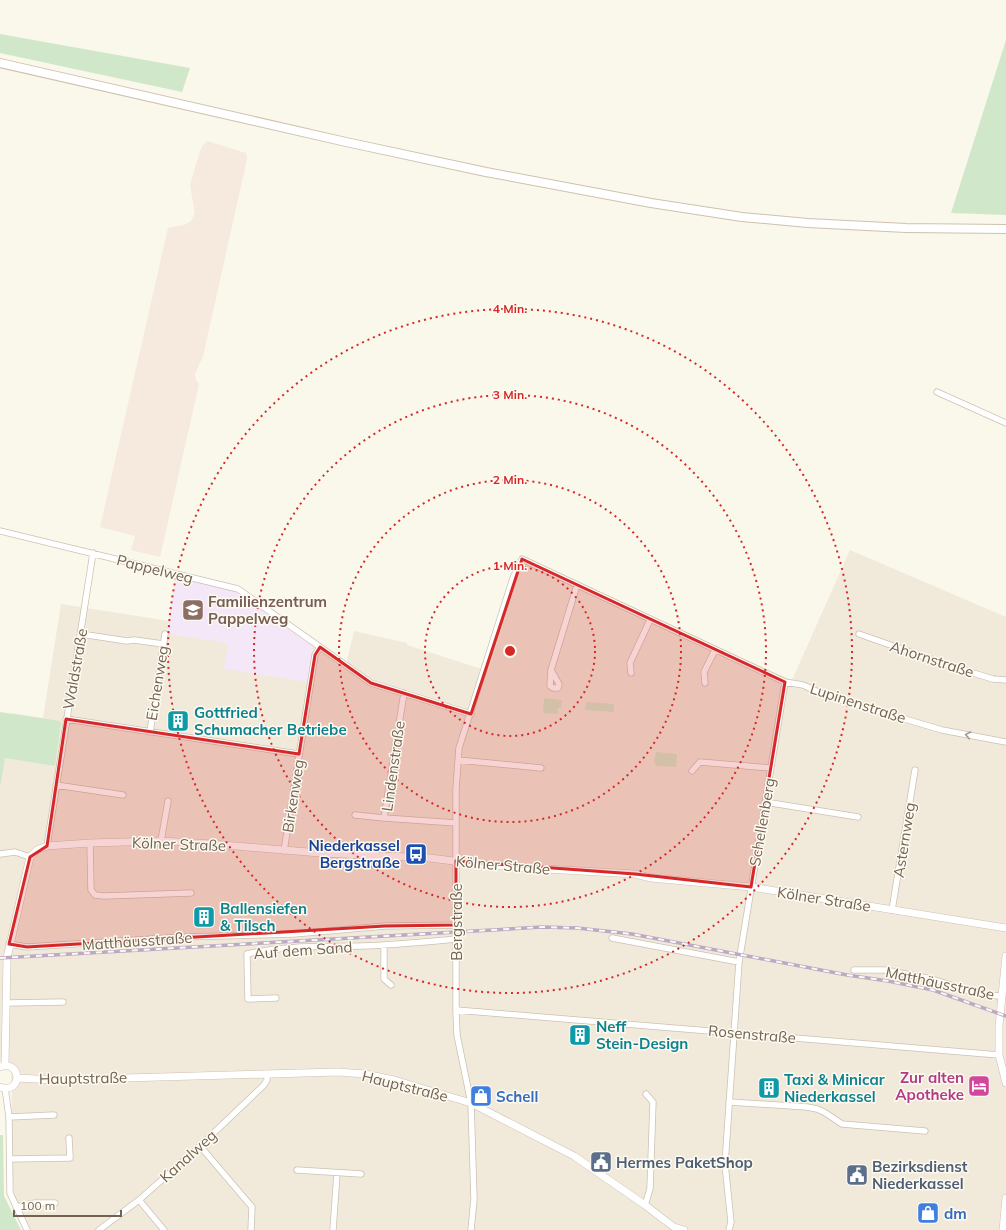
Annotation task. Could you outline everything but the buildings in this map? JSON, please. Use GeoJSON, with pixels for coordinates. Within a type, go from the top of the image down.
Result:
{"type":"FeatureCollection","features":[{"type":"Feature","properties":{"kind":"main road"},"geometry":{"type":"LineString","coordinates":[[0,63],[346,142],[502,175],[652,203],[742,216],[808,223],[906,228],[1006,230]]}},
{"type":"Feature","properties":{"kind":"street"},"geometry":{"type":"LineString","coordinates":[[937,392],[1006,423]]}},
{"type":"Feature","properties":{"kind":"street","name":"Pappelweg"},"geometry":{"type":"LineString","coordinates":[[0,531],[238,589],[372,683],[470,714]]}},
{"type":"Feature","properties":{"kind":"street","name":"Waldstraße"},"geometry":{"type":"LineString","coordinates":[[47,846],[93,553]]}},
{"type":"Feature","properties":{"kind":"street","name":"Bergstraße"},"geometry":{"type":"LineString","coordinates":[[471,1230],[474,1199],[470,1103],[457,1035],[456,1010],[456,789],[459,748],[513,578],[522,559],[550,572]]}},
{"type":"Feature","properties":{"kind":"street","name":"Lupinenstraße"},"geometry":{"type":"LineString","coordinates":[[550,572],[785,682],[803,685],[827,696],[942,730],[1006,742]]}},
{"type":"Feature","properties":{"kind":"street"},"geometry":{"type":"LineString","coordinates":[[551,670],[577,585]]}},
{"type":"Feature","properties":{"kind":"street"},"geometry":{"type":"LineString","coordinates":[[631,673],[630,663],[650,620]]}},
{"type":"Feature","properties":{"kind":"street"},"geometry":{"type":"LineString","coordinates":[[81,634],[126,641],[134,640],[163,644]]}},
{"type":"Feature","properties":{"kind":"street","name":"Eichenweg"},"geometry":{"type":"LineString","coordinates":[[150,732],[165,634]]}},
{"type":"Feature","properties":{"kind":"street","name":"Ahornstraße"},"geometry":{"type":"LineString","coordinates":[[860,634],[950,666],[993,679],[1006,680]]}},
{"type":"Feature","properties":{"kind":"street","name":"Birkenweg"},"geometry":{"type":"LineString","coordinates":[[284,851],[315,655],[320,647]]}},
{"type":"Feature","properties":{"kind":"street"},"geometry":{"type":"LineString","coordinates":[[705,683],[704,672],[715,650]]}},
{"type":"Feature","properties":{"kind":"street","name":"Schellenberg"},"geometry":{"type":"LineString","coordinates":[[729,1230],[731,1222],[725,1164],[739,962],[785,682]]}},
{"type":"Feature","properties":{"kind":"street","name":"Lindenstraße"},"geometry":{"type":"LineString","coordinates":[[404,693],[384,818],[456,823]]}},
{"type":"Feature","properties":{"kind":"street"},"geometry":{"type":"LineString","coordinates":[[66,719],[299,754]]}},
{"type":"Feature","properties":{"kind":"street"},"geometry":{"type":"LineString","coordinates":[[458,760],[541,768]]}},
{"type":"Feature","properties":{"kind":"street"},"geometry":{"type":"LineString","coordinates":[[692,771],[700,762],[771,768]]}},
{"type":"Feature","properties":{"kind":"street","name":"Asternweg"},"geometry":{"type":"LineString","coordinates":[[892,910],[916,770]]}},
{"type":"Feature","properties":{"kind":"street"},"geometry":{"type":"LineString","coordinates":[[56,785],[123,795]]}},
{"type":"Feature","properties":{"kind":"street"},"geometry":{"type":"LineString","coordinates":[[161,842],[168,801]]}},
{"type":"Feature","properties":{"kind":"street"},"geometry":{"type":"LineString","coordinates":[[765,802],[858,817]]}},
{"type":"Feature","properties":{"kind":"street"},"geometry":{"type":"LineString","coordinates":[[355,815],[384,818]]}},
{"type":"Feature","properties":{"kind":"street","name":"Kölner Straße"},"geometry":{"type":"LineString","coordinates":[[30,856],[37,850],[47,846],[90,843],[161,842],[212,844],[284,851],[430,858],[532,868],[635,874],[651,878],[751,887],[1006,928]]}},
{"type":"Feature","properties":{"kind":"street"},"geometry":{"type":"LineString","coordinates":[[90,843],[91,890],[95,895],[191,893]]}},
{"type":"Feature","properties":{"kind":"street"},"geometry":{"type":"LineString","coordinates":[[0,854],[15,852],[30,856],[7,958],[7,1003],[3,1066],[13,1068],[17,1074],[17,1078],[13,1086],[2,1088],[9,1117],[10,1193],[27,1230]]}},
{"type":"Feature","properties":{"kind":"street","name":"Matthäusstraße"},"geometry":{"type":"LineString","coordinates":[[10,944],[27,947],[183,937],[294,934],[385,926],[456,926]]}},
{"type":"Feature","properties":{"kind":"street"},"geometry":{"type":"LineString","coordinates":[[612,938],[739,962]]}},
{"type":"Feature","properties":{"kind":"street","name":"Auf dem Sand"},"geometry":{"type":"LineString","coordinates":[[276,998],[248,999],[247,954],[262,950],[384,945],[456,939]]}},
{"type":"Feature","properties":{"kind":"street"},"geometry":{"type":"LineString","coordinates":[[384,945],[384,979],[391,985]]}},
{"type":"Feature","properties":{"kind":"street"},"geometry":{"type":"LineString","coordinates":[[1006,956],[999,1026],[999,1055],[1006,1083]]}},
{"type":"Feature","properties":{"kind":"street","name":"Matthäusstraße"},"geometry":{"type":"LineString","coordinates":[[854,970],[886,970],[932,979],[982,995],[1001,996]]}},
{"type":"Feature","properties":{"kind":"street"},"geometry":{"type":"LineString","coordinates":[[7,1003],[63,1002]]}},
{"type":"Feature","properties":{"kind":"street","name":"Rosenstraße"},"geometry":{"type":"LineString","coordinates":[[456,1010],[999,1055]]}},
{"type":"Feature","properties":{"kind":"street","name":"Hauptstraße"},"geometry":{"type":"LineString","coordinates":[[17,1078],[55,1080],[338,1072],[366,1074],[394,1080],[470,1103],[574,1156],[674,1227],[684,1230]]}},
{"type":"Feature","properties":{"kind":"street","name":"Kanalweg"},"geometry":{"type":"LineString","coordinates":[[99,1230],[139,1200],[200,1146],[264,1085],[267,1080],[267,1075]]}},
{"type":"Feature","properties":{"kind":"street"},"geometry":{"type":"LineString","coordinates":[[645,1205],[650,1189],[653,1102],[646,1094]]}},
{"type":"Feature","properties":{"kind":"street"},"geometry":{"type":"LineString","coordinates":[[729,1102],[807,1107],[824,1112],[842,1124],[925,1131]]}},
{"type":"Feature","properties":{"kind":"street"},"geometry":{"type":"LineString","coordinates":[[9,1117],[54,1115]]}},
{"type":"Feature","properties":{"kind":"street"},"geometry":{"type":"LineString","coordinates":[[10,1159],[70,1158],[69,1138]]}},
{"type":"Feature","properties":{"kind":"street"},"geometry":{"type":"LineString","coordinates":[[200,1146],[252,1207],[251,1230]]}},
{"type":"Feature","properties":{"kind":"street"},"geometry":{"type":"LineString","coordinates":[[297,1170],[361,1174]]}},
{"type":"Feature","properties":{"kind":"street"},"geometry":{"type":"LineString","coordinates":[[333,1230],[337,1173]]}},
{"type":"Feature","properties":{"kind":"street"},"geometry":{"type":"LineString","coordinates":[[1003,1230],[1006,1198]]}},
{"type":"Feature","properties":{"kind":"street"},"geometry":{"type":"LineString","coordinates":[[139,1200],[164,1230]]}},
{"type":"Feature","properties":{"kind":"street"},"geometry":{"type":"LineString","coordinates":[[16,1208],[35,1203],[54,1203]]}},
{"type":"Feature","properties":{"kind":"highlighted area"},"geometry":{"type":"Polygon","coordinates":[[[522,559],[785,682],[751,887],[635,874],[456,861],[456,925],[385,926],[27,947],[9,944],[30,857],[47,846],[66,719],[299,754],[315,655],[320,647],[371,683],[471,714],[522,559]]]}},
{"type":"Feature","properties":{"kind":"shaded area"},"geometry":{"type":"Polygon","coordinates":[[[207,141],[246,153],[247,159],[203,356],[195,374],[196,380],[199,384],[160,557],[131,550],[135,536],[100,527],[168,228],[184,225],[191,221],[195,213],[190,185],[200,151],[207,141]]]}},
{"type":"Feature","properties":{"kind":"shaded area"},"geometry":{"type":"Polygon","coordinates":[[[850,550],[1006,617],[1006,1230],[31,1230],[15,1197],[13,1185],[11,1062],[0,1061],[0,789],[12,713],[43,718],[61,604],[169,621],[176,577],[313,645],[345,669],[354,631],[407,643],[407,645],[488,671],[517,579],[522,568],[528,566],[792,680],[850,550]]]}},
{"type":"Feature","properties":{"kind":"shaded area"},"geometry":{"type":"Polygon","coordinates":[[[176,577],[236,591],[313,645],[308,682],[224,669],[228,643],[167,634],[176,577]]]}},
{"type":"Feature","properties":{"kind":"green space"},"geometry":{"type":"Polygon","coordinates":[[[0,34],[190,68],[182,92],[0,53],[0,34]]]}},
{"type":"Feature","properties":{"kind":"green space"},"geometry":{"type":"Polygon","coordinates":[[[1006,40],[1006,215],[951,213],[1006,40]]]}},
{"type":"Feature","properties":{"kind":"green space"},"geometry":{"type":"Polygon","coordinates":[[[544,698],[562,700],[561,708],[558,708],[558,714],[543,713],[544,698]]]}},
{"type":"Feature","properties":{"kind":"green space"},"geometry":{"type":"Polygon","coordinates":[[[586,702],[614,704],[614,712],[585,710],[586,702]]]}},
{"type":"Feature","properties":{"kind":"green space"},"geometry":{"type":"Polygon","coordinates":[[[0,712],[60,721],[61,723],[55,766],[5,758],[0,789],[0,712]]]}},
{"type":"Feature","properties":{"kind":"green space"},"geometry":{"type":"Polygon","coordinates":[[[656,752],[677,754],[676,767],[657,766],[654,763],[656,752]]]}},
{"type":"Feature","properties":{"kind":"green space"},"geometry":{"type":"Polygon","coordinates":[[[0,1135],[3,1135],[4,1196],[21,1230],[0,1230],[0,1135]]]}},
{"type":"Feature","properties":{"kind":"railway"},"geometry":{"type":"LineString","coordinates":[[0,958],[542,927],[577,928],[632,934],[933,990],[1006,1016]]}},
{"type":"Feature","properties":{"kind":"place","name":"Familienzentrum Pappelweg"},"geometry":{"type":"Point","coordinates":[193,610]}},
{"type":"Feature","properties":{"kind":"place","name":"Gottfried Schumacher Betriebe"},"geometry":{"type":"Point","coordinates":[178,721]}},
{"type":"Feature","properties":{"kind":"place","name":"Niederkassel Bergstraße"},"geometry":{"type":"Point","coordinates":[416,854]}},
{"type":"Feature","properties":{"kind":"place","name":"Ballensiefen & Tilsch"},"geometry":{"type":"Point","coordinates":[204,917]}},
{"type":"Feature","properties":{"kind":"place","name":"Neff Stein-Design"},"geometry":{"type":"Point","coordinates":[580,1035]}},
{"type":"Feature","properties":{"kind":"place","name":"Zur alten Apotheke"},"geometry":{"type":"Point","coordinates":[979,1086]}},
{"type":"Feature","properties":{"kind":"place","name":"Taxi & Minicar Niederkassel"},"geometry":{"type":"Point","coordinates":[769,1088]}},
{"type":"Feature","properties":{"kind":"place","name":"Schell"},"geometry":{"type":"Point","coordinates":[481,1096]}},
{"type":"Feature","properties":{"kind":"place","name":"Hermes PaketShop"},"geometry":{"type":"Point","coordinates":[601,1162]}},
{"type":"Feature","properties":{"kind":"place","name":"Bezirksdienst Niederkassel"},"geometry":{"type":"Point","coordinates":[857,1175]}},
{"type":"Feature","properties":{"kind":"place","name":"dm"},"geometry":{"type":"Point","coordinates":[928,1213]}}]}
